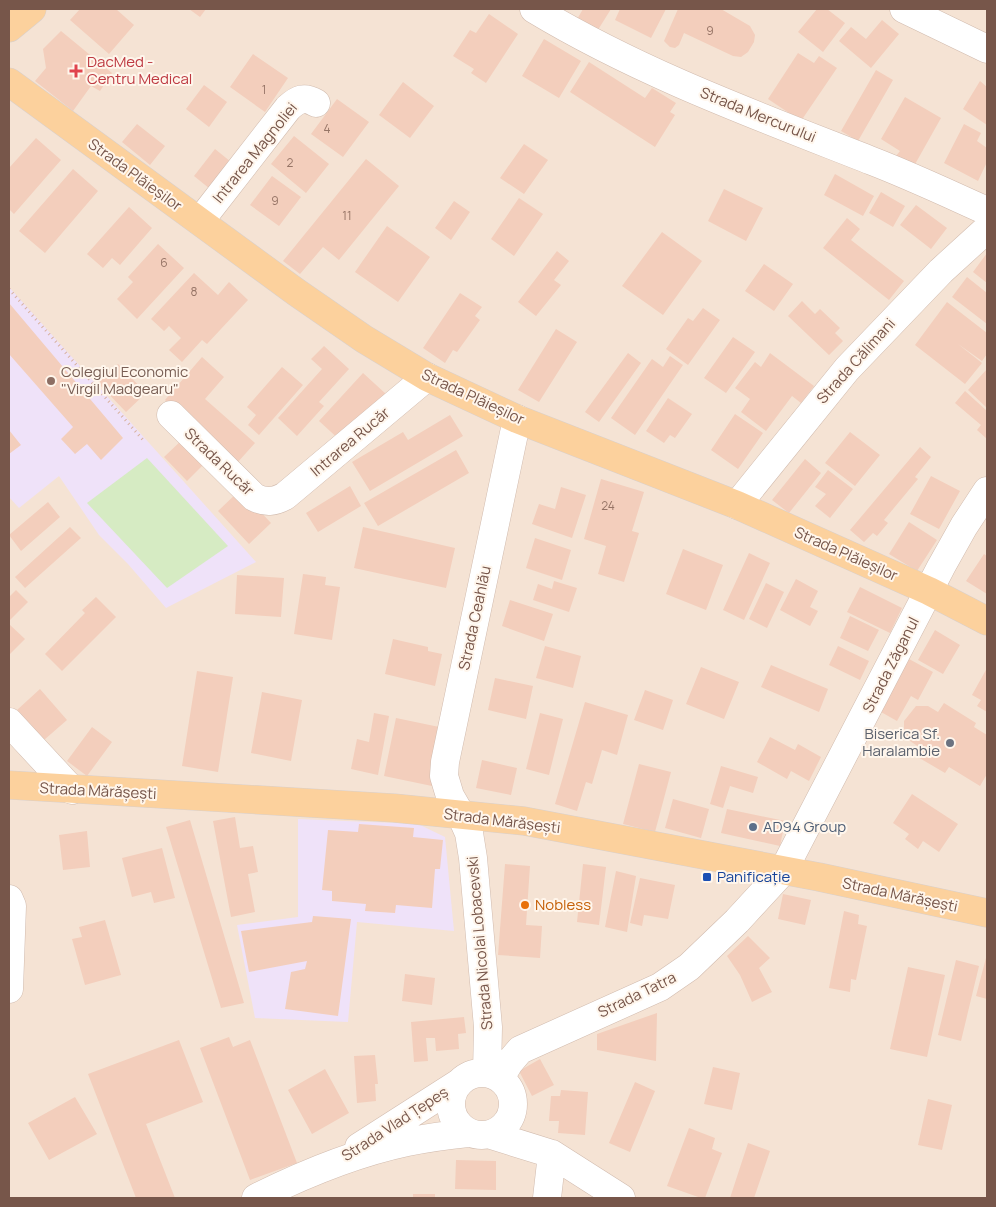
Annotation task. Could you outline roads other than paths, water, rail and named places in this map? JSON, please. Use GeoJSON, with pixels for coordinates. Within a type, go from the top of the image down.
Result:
{"type":"FeatureCollection","features":[{"type":"Feature","properties":{"kind":"main road"},"geometry":{"type":"LineString","coordinates":[[9,28],[32,9]]}},
{"type":"Feature","properties":{"kind":"main road","name":"Strada Plăieșilor"},"geometry":{"type":"LineString","coordinates":[[9,82],[296,292],[349,329],[427,377],[517,418],[737,505],[928,591],[987,621]]}},
{"type":"Feature","properties":{"kind":"main road","name":"Strada Mărășești"},"geometry":{"type":"LineString","coordinates":[[9,785],[394,808],[524,821],[784,871],[987,913]]}},
{"type":"Feature","properties":{"kind":"street","name":"Strada Mercurului"},"geometry":{"type":"LineString","coordinates":[[534,9],[620,55],[711,97],[876,162],[987,211]]}},
{"type":"Feature","properties":{"kind":"street"},"geometry":{"type":"LineString","coordinates":[[904,9],[987,49]]}},
{"type":"Feature","properties":{"kind":"street","name":"Intrarea Magnoliei"},"geometry":{"type":"LineString","coordinates":[[200,221],[288,108],[301,98],[308,98],[316,103]]}},
{"type":"Feature","properties":{"kind":"street","name":"Strada Călimani"},"geometry":{"type":"LineString","coordinates":[[737,505],[847,369],[941,271],[987,229]]}},
{"type":"Feature","properties":{"kind":"street","name":"Intrarea Rucăr"},"geometry":{"type":"LineString","coordinates":[[270,502],[286,496],[427,377]]}},
{"type":"Feature","properties":{"kind":"street","name":"Strada Rucăr"},"geometry":{"type":"LineString","coordinates":[[171,415],[254,497],[270,502]]}},
{"type":"Feature","properties":{"kind":"street","name":"Strada Ceahlău"},"geometry":{"type":"LineString","coordinates":[[461,815],[450,796],[444,776],[445,762],[517,418]]}},
{"type":"Feature","properties":{"kind":"street","name":"Strada Zăganul"},"geometry":{"type":"LineString","coordinates":[[784,871],[928,591],[964,526],[987,491]]}},
{"type":"Feature","properties":{"kind":"street"},"geometry":{"type":"LineString","coordinates":[[9,722],[72,790]]}},
{"type":"Feature","properties":{"kind":"street","name":"Strada Nicolai Lobacevski"},"geometry":{"type":"LineString","coordinates":[[461,815],[469,833],[473,858],[493,1075]]}},
{"type":"Feature","properties":{"kind":"street","name":"Strada Tatra"},"geometry":{"type":"LineString","coordinates":[[493,1075],[509,1063],[520,1050],[660,987],[689,968],[784,871]]}},
{"type":"Feature","properties":{"kind":"street"},"geometry":{"type":"LineString","coordinates":[[9,899],[12,906],[9,989]]}},
{"type":"Feature","properties":{"kind":"street"},"geometry":{"type":"LineString","coordinates":[[547,1198],[552,1154],[514,1102],[507,1084],[493,1075],[468,1076],[459,1083],[452,1096],[451,1110],[454,1120],[460,1127],[552,1154],[621,1198]]}},
{"type":"Feature","properties":{"kind":"street","name":"Strada Vlad Țepeș"},"geometry":{"type":"LineString","coordinates":[[331,1165],[459,1083]]}},
{"type":"Feature","properties":{"kind":"street"},"geometry":{"type":"LineString","coordinates":[[480,1134],[501,1130],[513,1112],[514,1102]]}},
{"type":"Feature","properties":{"kind":"street","name":"Strada Vlad Țepeș"},"geometry":{"type":"LineString","coordinates":[[256,1198],[331,1165],[378,1149],[407,1142],[480,1134]]}},
{"type":"Feature","properties":{"kind":"place","name":"DacMed - Centru Medical"},"geometry":{"type":"Point","coordinates":[76,71]}},
{"type":"Feature","properties":{"kind":"place","name":"Colegiul Economic \"Virgil Madgearu\""},"geometry":{"type":"Point","coordinates":[51,381]}},
{"type":"Feature","properties":{"kind":"place","name":"Biserica Sf. Haralambie"},"geometry":{"type":"Point","coordinates":[950,743]}},
{"type":"Feature","properties":{"kind":"place","name":"AD94 Group"},"geometry":{"type":"Point","coordinates":[753,827]}},
{"type":"Feature","properties":{"kind":"place","name":"Panificație"},"geometry":{"type":"Point","coordinates":[707,877]}},
{"type":"Feature","properties":{"kind":"place","name":"Nobless"},"geometry":{"type":"Point","coordinates":[525,905]}}]}
